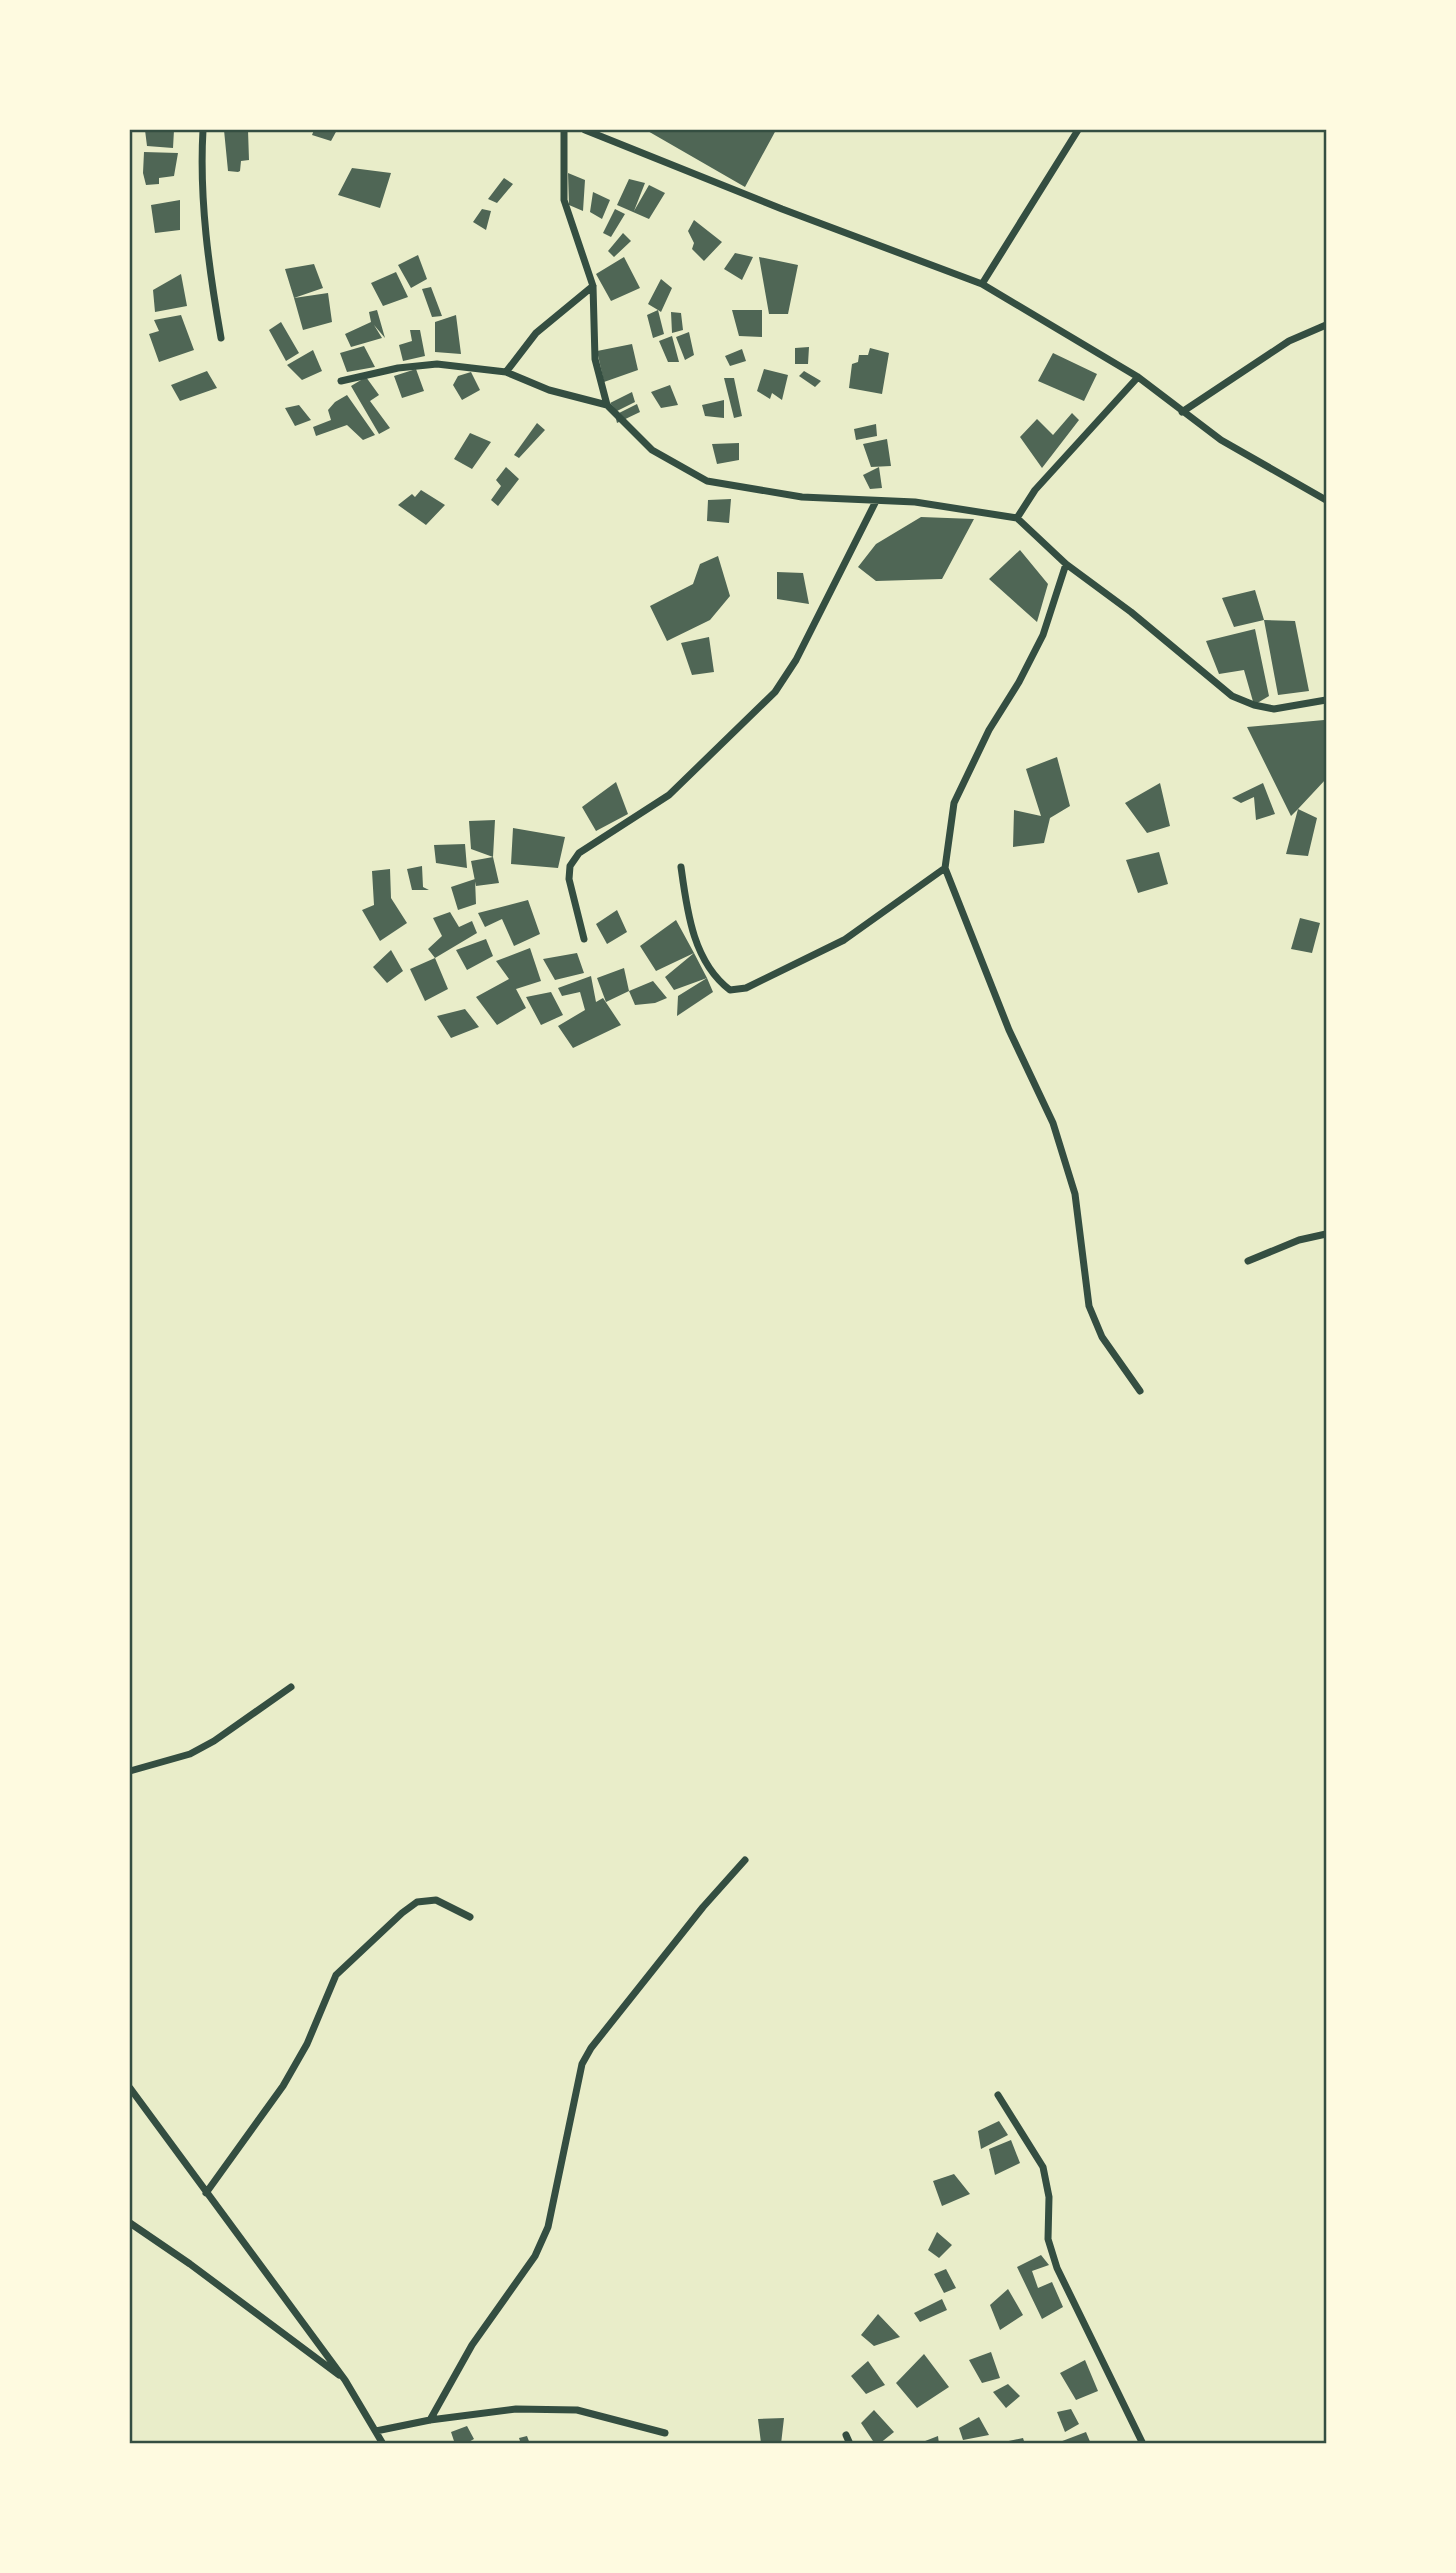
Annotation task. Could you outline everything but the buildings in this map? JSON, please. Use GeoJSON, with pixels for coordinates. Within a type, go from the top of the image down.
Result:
{"type":"FeatureCollection","features":[{"type":"Feature","properties":{"kind":"street"},"geometry":{"type":"LineString","coordinates":[[204,130],[205,218],[212,287],[221,338]]}},
{"type":"Feature","properties":{"kind":"street"},"geometry":{"type":"LineString","coordinates":[[564,130],[564,200],[593,286],[596,359],[607,405]]}},
{"type":"Feature","properties":{"kind":"street"},"geometry":{"type":"LineString","coordinates":[[585,130],[782,209],[982,284],[1138,377],[1221,440],[1326,500]]}},
{"type":"Feature","properties":{"kind":"street"},"geometry":{"type":"LineString","coordinates":[[982,284],[1078,130]]}},
{"type":"Feature","properties":{"kind":"street"},"geometry":{"type":"LineString","coordinates":[[506,372],[536,332],[593,286]]}},
{"type":"Feature","properties":{"kind":"street"},"geometry":{"type":"LineString","coordinates":[[1182,412],[1289,341],[1326,325]]}},
{"type":"Feature","properties":{"kind":"street"},"geometry":{"type":"LineString","coordinates":[[341,381],[398,368],[437,364],[506,372],[549,390],[607,405],[652,450],[707,481],[802,498],[915,502],[1017,518],[1066,564],[1131,612],[1232,696],[1274,709],[1326,700]]}},
{"type":"Feature","properties":{"kind":"street"},"geometry":{"type":"LineString","coordinates":[[1017,518],[1035,490],[1138,377]]}},
{"type":"Feature","properties":{"kind":"street"},"geometry":{"type":"LineString","coordinates":[[584,939],[569,879],[570,866],[579,853],[668,794],[775,692],[796,660],[876,501]]}},
{"type":"Feature","properties":{"kind":"street"},"geometry":{"type":"LineString","coordinates":[[1066,564],[1044,635],[989,730],[954,803],[944,868],[1009,1030],[1053,1124],[1075,1194],[1089,1306],[1102,1337],[1140,1391]]}},
{"type":"Feature","properties":{"kind":"street"},"geometry":{"type":"LineString","coordinates":[[681,867],[693,934],[715,979],[730,990],[746,988],[844,940],[944,868]]}},
{"type":"Feature","properties":{"kind":"street"},"geometry":{"type":"LineString","coordinates":[[1248,1261],[1299,1240],[1326,1234]]}},
{"type":"Feature","properties":{"kind":"street"},"geometry":{"type":"LineString","coordinates":[[130,1771],[190,1754],[214,1741],[291,1687]]}},
{"type":"Feature","properties":{"kind":"street"},"geometry":{"type":"LineString","coordinates":[[430,2420],[472,2345],[534,2256],[548,2227],[582,2064],[591,2048],[703,1907],[745,1860]]}},
{"type":"Feature","properties":{"kind":"street"},"geometry":{"type":"LineString","coordinates":[[206,2193],[283,2086],[307,2044],[336,1975],[417,1902],[436,1900],[470,1917]]}},
{"type":"Feature","properties":{"kind":"street"},"geometry":{"type":"LineString","coordinates":[[130,2088],[345,2379],[383,2444]]}},
{"type":"Feature","properties":{"kind":"street"},"geometry":{"type":"LineString","coordinates":[[998,2095],[1043,2167],[1049,2197],[1048,2239],[1057,2268],[1143,2444]]}},
{"type":"Feature","properties":{"kind":"street"},"geometry":{"type":"LineString","coordinates":[[130,2223],[345,2379]]}},
{"type":"Feature","properties":{"kind":"street"},"geometry":{"type":"LineString","coordinates":[[376,2431],[430,2420],[516,2409],[577,2410],[666,2433]]}},
{"type":"Feature","properties":{"kind":"street"},"geometry":{"type":"LineString","coordinates":[[846,2435],[850,2444]]}}]}
